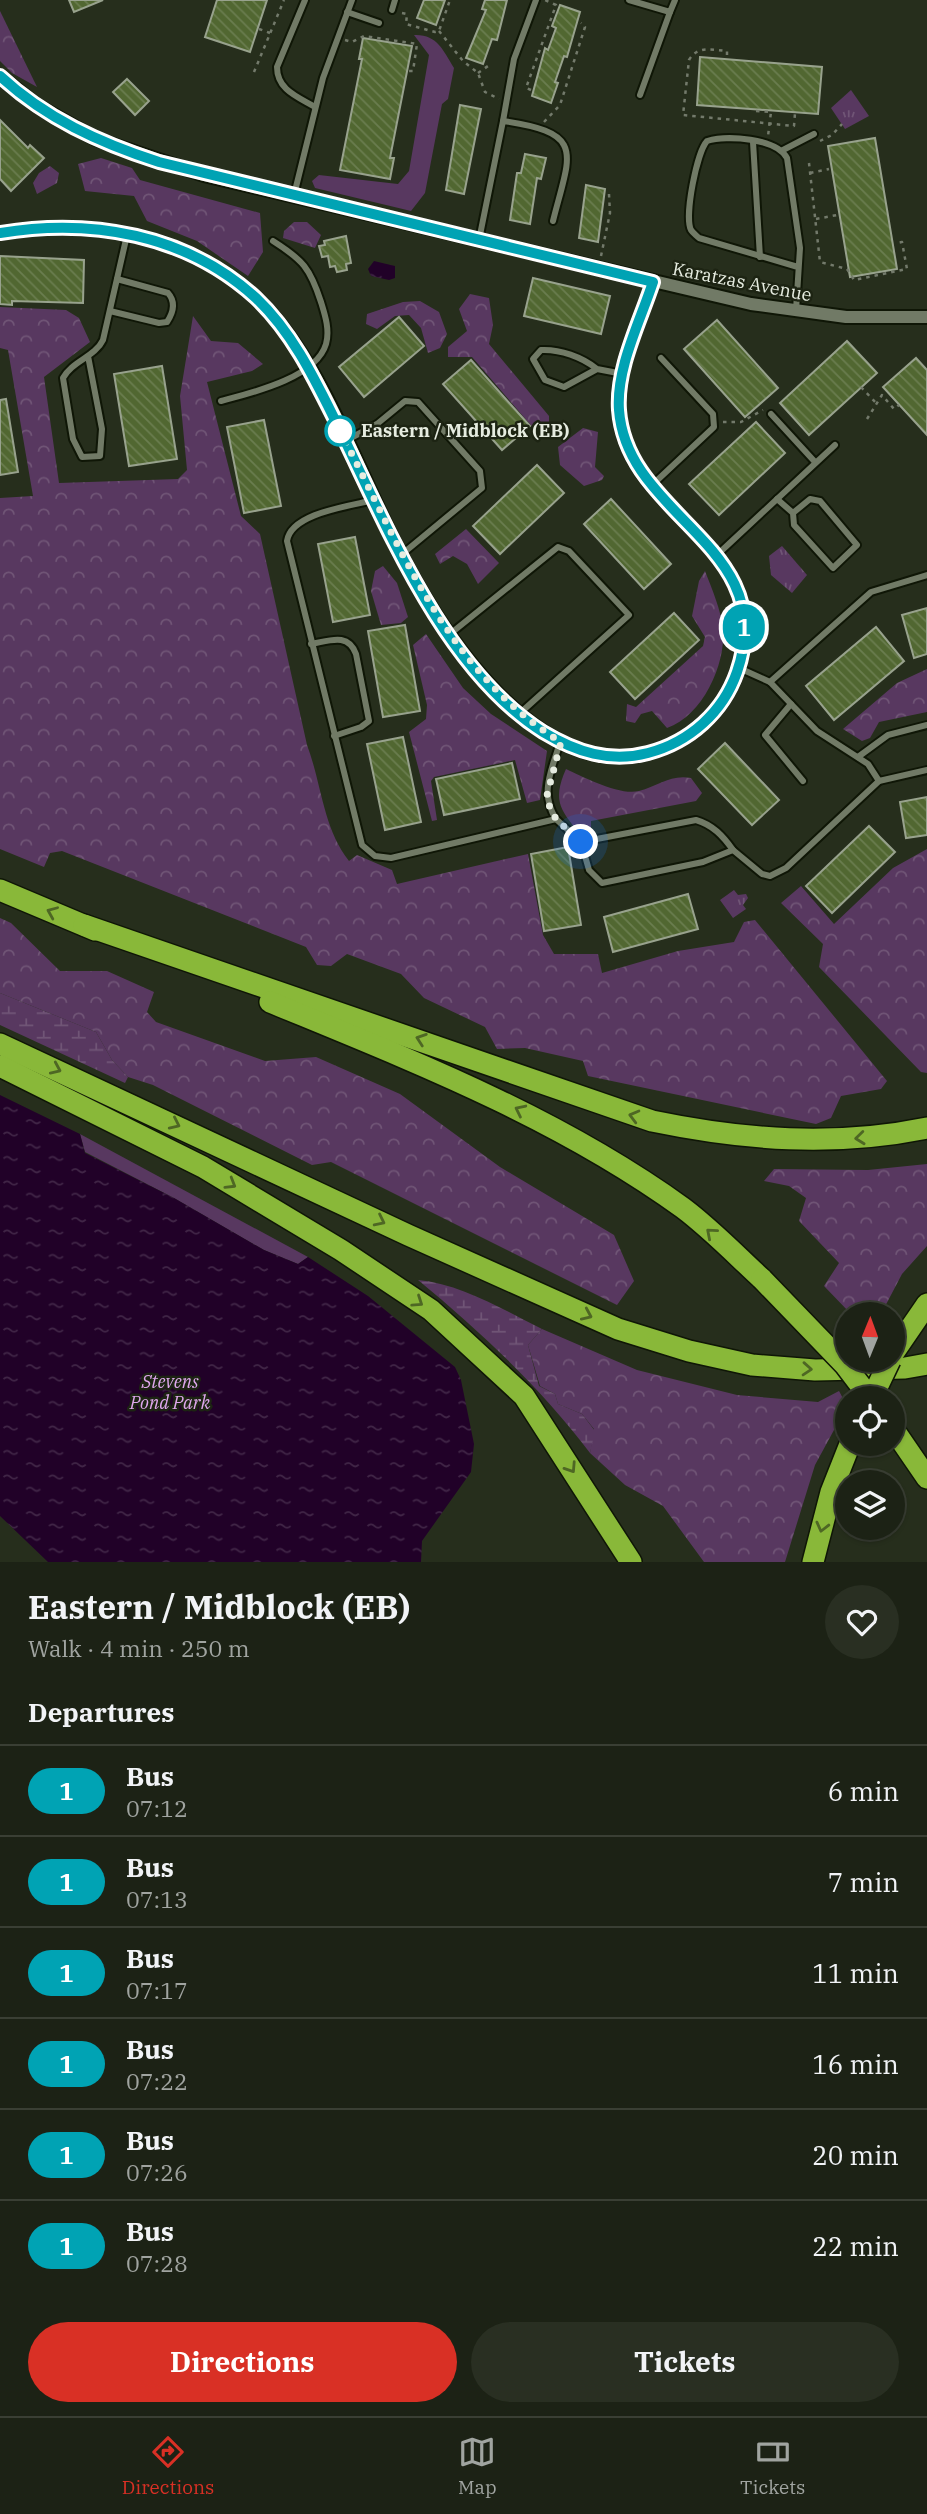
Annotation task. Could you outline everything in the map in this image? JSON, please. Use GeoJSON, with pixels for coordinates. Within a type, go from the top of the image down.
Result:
{"type":"FeatureCollection","features":[{"type":"Feature","properties":{"kind":"highway"},"geometry":{"type":"LineString","coordinates":[[0,890],[435,1071],[568,1134],[685,1210],[762,1279],[861,1386]]}},
{"type":"Feature","properties":{"kind":"highway"},"geometry":{"type":"LineString","coordinates":[[84,925],[652,1121],[713,1134],[776,1140],[838,1140],[927,1128]]}},
{"type":"Feature","properties":{"kind":"highway"},"geometry":{"type":"LineString","coordinates":[[0,1044],[408,1235],[618,1329],[689,1351],[752,1365],[815,1370],[905,1368],[927,1364]]}},
{"type":"Feature","properties":{"kind":"highway"},"geometry":{"type":"LineString","coordinates":[[0,1066],[203,1167],[341,1250],[431,1310],[524,1396],[631,1562]]}},
{"type":"Feature","properties":{"kind":"highway"},"geometry":{"type":"LineString","coordinates":[[905,1336],[927,1304]]}},
{"type":"Feature","properties":{"kind":"highway"},"geometry":{"type":"LineString","coordinates":[[905,1446],[927,1478]]}},
{"type":"Feature","properties":{"kind":"highway"},"geometry":{"type":"LineString","coordinates":[[813,1562],[831,1492],[845,1456]]}},
{"type":"Feature","properties":{"kind":"street","name":"Karatzas Avenue"},"geometry":{"type":"LineString","coordinates":[[0,76],[36,105],[106,144],[204,175],[653,282],[796,312],[846,317],[927,317]]}},
{"type":"Feature","properties":{"kind":"street"},"geometry":{"type":"LineString","coordinates":[[0,232],[72,226],[127,233],[191,256],[247,291],[280,325],[309,367],[401,555],[450,634],[519,714],[577,750],[610,758],[658,751],[687,736],[708,720],[726,696],[739,668],[744,622],[732,578],[718,554],[651,486],[633,459],[622,429],[619,399],[622,374],[653,282]]}},
{"type":"Feature","properties":{"kind":"lane"},"geometry":{"type":"LineString","coordinates":[[304,0],[277,67],[277,77],[282,86],[315,107]]}},
{"type":"Feature","properties":{"kind":"lane"},"geometry":{"type":"LineString","coordinates":[[294,195],[315,107],[352,0]]}},
{"type":"Feature","properties":{"kind":"lane"},"geometry":{"type":"LineString","coordinates":[[392,10],[396,0]]}},
{"type":"Feature","properties":{"kind":"lane"},"geometry":{"type":"LineString","coordinates":[[479,240],[514,59],[537,0]]}},
{"type":"Feature","properties":{"kind":"lane"},"geometry":{"type":"LineString","coordinates":[[629,0],[670,12]]}},
{"type":"Feature","properties":{"kind":"lane"},"geometry":{"type":"LineString","coordinates":[[640,95],[675,0]]}},
{"type":"Feature","properties":{"kind":"lane"},"geometry":{"type":"LineString","coordinates":[[347,12],[379,23]]}},
{"type":"Feature","properties":{"kind":"lane"},"geometry":{"type":"LineString","coordinates":[[503,121],[540,126],[557,136],[567,153],[553,221]]}},
{"type":"Feature","properties":{"kind":"lane"},"geometry":{"type":"LineString","coordinates":[[798,267],[699,238],[690,228],[689,219],[702,146],[716,138],[753,142],[783,150],[814,134]]}},
{"type":"Feature","properties":{"kind":"lane"},"geometry":{"type":"LineString","coordinates":[[753,142],[760,257]]}},
{"type":"Feature","properties":{"kind":"lane"},"geometry":{"type":"LineString","coordinates":[[783,150],[787,158],[800,248],[796,312]]}},
{"type":"Feature","properties":{"kind":"lane"},"geometry":{"type":"LineString","coordinates":[[88,356],[102,429],[100,456],[82,457],[73,439],[63,378],[66,371],[99,347],[127,233]]}},
{"type":"Feature","properties":{"kind":"lane"},"geometry":{"type":"LineString","coordinates":[[221,401],[274,387],[309,367],[324,351],[327,341],[326,318],[306,265],[273,242]]}},
{"type":"Feature","properties":{"kind":"lane"},"geometry":{"type":"LineString","coordinates":[[110,311],[159,323],[167,322],[172,315],[173,303],[169,293],[117,279]]}},
{"type":"Feature","properties":{"kind":"lane"},"geometry":{"type":"LineString","coordinates":[[597,369],[564,387],[545,380],[533,359],[541,350],[548,350],[578,357],[597,369],[622,374]]}},
{"type":"Feature","properties":{"kind":"lane"},"geometry":{"type":"LineString","coordinates":[[651,486],[714,427],[716,422],[713,414],[662,358]]}},
{"type":"Feature","properties":{"kind":"lane"},"geometry":{"type":"LineString","coordinates":[[345,441],[377,424],[405,401],[411,400],[418,402],[480,471],[482,488],[401,555]]}},
{"type":"Feature","properties":{"kind":"lane"},"geometry":{"type":"LineString","coordinates":[[771,414],[815,462]]}},
{"type":"Feature","properties":{"kind":"lane"},"geometry":{"type":"LineString","coordinates":[[718,554],[835,444]]}},
{"type":"Feature","properties":{"kind":"lane"},"geometry":{"type":"LineString","coordinates":[[777,499],[793,513],[793,525],[833,568],[857,545],[820,501],[810,499],[793,513]]}},
{"type":"Feature","properties":{"kind":"lane"},"geometry":{"type":"LineString","coordinates":[[374,500],[301,520],[288,533],[287,541],[362,845],[375,856],[391,858],[556,819]]}},
{"type":"Feature","properties":{"kind":"lane"},"geometry":{"type":"LineString","coordinates":[[450,634],[558,547],[569,551],[629,615],[519,714]]}},
{"type":"Feature","properties":{"kind":"lane"},"geometry":{"type":"LineString","coordinates":[[770,682],[871,592],[927,575]]}},
{"type":"Feature","properties":{"kind":"lane"},"geometry":{"type":"LineString","coordinates":[[311,644],[345,640],[352,645],[356,654],[369,721],[334,736]]}},
{"type":"Feature","properties":{"kind":"lane"},"geometry":{"type":"LineString","coordinates":[[739,668],[770,682],[817,732],[868,764],[879,781]]}},
{"type":"Feature","properties":{"kind":"lane"},"geometry":{"type":"LineString","coordinates":[[791,704],[765,735],[803,781]]}},
{"type":"Feature","properties":{"kind":"lane"},"geometry":{"type":"LineString","coordinates":[[858,757],[876,740],[927,724]]}},
{"type":"Feature","properties":{"kind":"lane"},"geometry":{"type":"LineString","coordinates":[[561,742],[546,790],[546,799],[556,819],[581,842],[589,870],[602,883],[703,862],[733,850]]}},
{"type":"Feature","properties":{"kind":"lane"},"geometry":{"type":"LineString","coordinates":[[581,842],[696,820],[707,823],[720,833],[733,850],[762,874],[777,874],[879,781],[927,770]]}},
{"type":"Feature","properties":{"kind":"path"},"geometry":{"type":"LineString","coordinates":[[254,72],[284,0]]}},
{"type":"Feature","properties":{"kind":"path"},"geometry":{"type":"LineString","coordinates":[[439,31],[450,0]]}},
{"type":"Feature","properties":{"kind":"path"},"geometry":{"type":"LineString","coordinates":[[531,90],[526,88],[556,5],[544,0]]}},
{"type":"Feature","properties":{"kind":"path"},"geometry":{"type":"LineString","coordinates":[[392,10],[407,14],[406,24],[439,31],[463,61],[478,73],[485,92],[506,102]]}},
{"type":"Feature","properties":{"kind":"path"},"geometry":{"type":"LineString","coordinates":[[540,126],[560,105],[585,27],[581,23]]}},
{"type":"Feature","properties":{"kind":"path"},"geometry":{"type":"LineString","coordinates":[[259,29],[270,33]]}},
{"type":"Feature","properties":{"kind":"path"},"geometry":{"type":"LineString","coordinates":[[337,38],[352,42],[364,36],[417,44],[413,71],[410,71]]}},
{"type":"Feature","properties":{"kind":"path"},"geometry":{"type":"LineString","coordinates":[[727,55],[727,51],[700,49],[694,53],[689,60],[683,115],[794,127],[795,113]]}},
{"type":"Feature","properties":{"kind":"path"},"geometry":{"type":"LineString","coordinates":[[478,73],[488,66]]}},
{"type":"Feature","properties":{"kind":"path"},"geometry":{"type":"LineString","coordinates":[[756,111],[771,112],[770,124]]}},
{"type":"Feature","properties":{"kind":"path"},"geometry":{"type":"LineString","coordinates":[[814,134],[818,141],[824,141],[842,124]]}},
{"type":"Feature","properties":{"kind":"path"},"geometry":{"type":"LineString","coordinates":[[809,163],[820,262],[847,269],[854,280],[907,270],[902,242],[897,243]]}},
{"type":"Feature","properties":{"kind":"path"},"geometry":{"type":"LineString","coordinates":[[810,173],[830,169]]}},
{"type":"Feature","properties":{"kind":"path"},"geometry":{"type":"LineString","coordinates":[[601,259],[610,213],[609,194]]}},
{"type":"Feature","properties":{"kind":"path"},"geometry":{"type":"LineString","coordinates":[[816,219],[837,215]]}},
{"type":"Feature","properties":{"kind":"path"},"geometry":{"type":"LineString","coordinates":[[861,387],[876,403]]}},
{"type":"Feature","properties":{"kind":"path"},"geometry":{"type":"LineString","coordinates":[[867,419],[882,395],[894,409],[900,405]]}},
{"type":"Feature","properties":{"kind":"path"},"geometry":{"type":"LineString","coordinates":[[716,422],[741,422],[766,410],[771,414]]}},
{"type":"Feature","properties":{"kind":"green space"},"geometry":{"type":"Polygon","coordinates":[[[0,11],[37,87],[12,73],[0,61],[0,11]]]}},
{"type":"Feature","properties":{"kind":"green space"},"geometry":{"type":"Polygon","coordinates":[[[414,35],[434,40],[454,68],[448,99],[442,104],[425,193],[411,211],[315,188],[312,181],[319,175],[398,184],[409,171],[429,55],[414,35]]]}},
{"type":"Feature","properties":{"kind":"green space"},"geometry":{"type":"Polygon","coordinates":[[[851,90],[869,116],[845,129],[831,108],[851,90]]]}},
{"type":"Feature","properties":{"kind":"green space"},"geometry":{"type":"Polygon","coordinates":[[[101,158],[132,168],[140,180],[260,213],[263,252],[248,276],[197,241],[147,221],[134,196],[85,191],[78,164],[101,158]]]}},
{"type":"Feature","properties":{"kind":"green space"},"geometry":{"type":"Polygon","coordinates":[[[50,166],[59,173],[57,183],[37,194],[33,183],[39,173],[50,166]]]}},
{"type":"Feature","properties":{"kind":"green space"},"geometry":{"type":"Polygon","coordinates":[[[294,222],[307,222],[321,235],[315,248],[283,238],[284,231],[294,222]]]}},
{"type":"Feature","properties":{"kind":"green space"},"geometry":{"type":"Polygon","coordinates":[[[470,294],[489,298],[493,325],[489,344],[549,416],[549,434],[541,437],[472,357],[448,357],[448,347],[467,331],[459,309],[470,294]]]}},
{"type":"Feature","properties":{"kind":"green space"},"geometry":{"type":"Polygon","coordinates":[[[420,301],[439,312],[447,334],[440,348],[428,353],[421,328],[409,315],[395,316],[377,329],[366,324],[367,314],[403,302],[420,301]]]}},
{"type":"Feature","properties":{"kind":"green space"},"geometry":{"type":"Polygon","coordinates":[[[0,307],[66,310],[79,318],[90,342],[44,377],[59,483],[178,479],[187,470],[180,396],[193,316],[211,341],[238,343],[263,364],[252,371],[207,382],[241,516],[260,534],[307,745],[328,820],[349,861],[357,855],[392,870],[397,884],[528,854],[543,935],[554,954],[598,954],[602,973],[678,951],[734,942],[744,922],[755,920],[887,1081],[881,1089],[841,1096],[831,1118],[816,1124],[588,1076],[583,1061],[525,1048],[497,1049],[485,1027],[424,998],[401,974],[347,954],[331,966],[317,965],[306,947],[62,851],[50,853],[44,867],[0,849],[0,498],[33,496],[8,350],[0,348],[0,307]]]}},
{"type":"Feature","properties":{"kind":"green space"},"geometry":{"type":"Polygon","coordinates":[[[583,428],[598,432],[595,467],[604,476],[602,480],[584,486],[560,465],[558,447],[583,428]]]}},
{"type":"Feature","properties":{"kind":"green space"},"geometry":{"type":"Polygon","coordinates":[[[466,529],[499,563],[478,584],[467,564],[453,556],[440,564],[435,554],[466,529]]]}},
{"type":"Feature","properties":{"kind":"green space"},"geometry":{"type":"Polygon","coordinates":[[[782,546],[807,575],[792,593],[771,575],[769,556],[782,546]]]}},
{"type":"Feature","properties":{"kind":"green space"},"geometry":{"type":"Polygon","coordinates":[[[383,566],[397,583],[408,617],[401,623],[381,625],[371,591],[375,571],[383,566]]]}},
{"type":"Feature","properties":{"kind":"green space"},"geometry":{"type":"Polygon","coordinates":[[[705,571],[723,629],[720,658],[709,688],[691,713],[667,728],[652,711],[641,714],[635,723],[626,721],[627,704],[636,707],[703,646],[705,637],[692,616],[699,581],[705,571]]]}},
{"type":"Feature","properties":{"kind":"green space"},"geometry":{"type":"Polygon","coordinates":[[[426,634],[463,688],[491,714],[547,751],[540,800],[527,803],[515,760],[434,777],[431,781],[437,820],[432,821],[409,732],[426,719],[427,705],[413,645],[426,634]]]}},
{"type":"Feature","properties":{"kind":"green space"},"geometry":{"type":"Polygon","coordinates":[[[927,669],[927,712],[879,722],[870,738],[862,741],[843,729],[897,683],[927,669]]]}},
{"type":"Feature","properties":{"kind":"green space"},"geometry":{"type":"Polygon","coordinates":[[[566,769],[602,785],[631,792],[671,779],[691,778],[702,793],[696,801],[591,821],[591,839],[583,838],[564,813],[559,799],[566,769]]]}},
{"type":"Feature","properties":{"kind":"green space"},"geometry":{"type":"Polygon","coordinates":[[[927,849],[927,1073],[921,1072],[819,967],[823,944],[781,903],[801,886],[834,924],[893,868],[927,849]]]}},
{"type":"Feature","properties":{"kind":"green space"},"geometry":{"type":"Polygon","coordinates":[[[734,890],[738,895],[746,894],[748,898],[743,905],[746,909],[733,918],[720,900],[734,890]]]}},
{"type":"Feature","properties":{"kind":"green space"},"geometry":{"type":"Polygon","coordinates":[[[0,918],[11,923],[60,971],[107,971],[154,992],[147,1012],[156,1022],[265,1061],[316,1057],[400,1094],[500,1167],[614,1235],[634,1281],[617,1305],[331,1162],[312,1165],[153,1085],[128,1077],[112,1060],[96,1032],[0,993],[0,918]]]}},
{"type":"Feature","properties":{"kind":"green space"},"geometry":{"type":"Polygon","coordinates":[[[0,993],[96,1032],[112,1060],[128,1077],[125,1083],[0,1025],[0,993]]]}},
{"type":"Feature","properties":{"kind":"green space"},"geometry":{"type":"Polygon","coordinates":[[[80,1134],[308,1257],[298,1264],[264,1250],[174,1198],[85,1152],[80,1134]]]}},
{"type":"Feature","properties":{"kind":"green space"},"geometry":{"type":"Polygon","coordinates":[[[927,1164],[927,1246],[902,1274],[887,1302],[839,1302],[824,1286],[839,1263],[799,1221],[806,1198],[789,1186],[764,1181],[774,1169],[868,1170],[927,1164]]]}},
{"type":"Feature","properties":{"kind":"green space"},"geometry":{"type":"Polygon","coordinates":[[[418,1280],[466,1292],[542,1329],[528,1345],[539,1386],[555,1394],[558,1404],[582,1414],[595,1431],[590,1453],[551,1406],[509,1362],[418,1280]]]}},
{"type":"Feature","properties":{"kind":"green space"},"geometry":{"type":"Polygon","coordinates":[[[542,1329],[637,1370],[737,1395],[818,1402],[835,1393],[835,1428],[815,1465],[785,1562],[704,1562],[663,1506],[625,1485],[590,1453],[594,1429],[582,1414],[558,1404],[555,1394],[540,1386],[528,1345],[542,1329]]]}},
{"type":"Feature","properties":{"kind":"water"},"geometry":{"type":"Polygon","coordinates":[[[374,261],[395,266],[395,278],[389,280],[371,276],[368,269],[374,261]]]}},
{"type":"Feature","properties":{"kind":"water","name":"Stevens Pond Park"},"geometry":{"type":"Polygon","coordinates":[[[0,1095],[80,1134],[85,1153],[174,1198],[264,1250],[298,1264],[308,1257],[368,1296],[455,1367],[461,1380],[474,1444],[471,1472],[422,1541],[421,1562],[48,1562],[0,1516],[0,1095]]]}},
{"type":"Feature","properties":{"kind":"building"},"geometry":{"type":"Polygon","coordinates":[[[69,0],[103,0],[74,12],[69,0]]]}},
{"type":"Feature","properties":{"kind":"building"},"geometry":{"type":"Polygon","coordinates":[[[217,0],[267,0],[250,52],[205,37],[217,0]]]}},
{"type":"Feature","properties":{"kind":"building"},"geometry":{"type":"Polygon","coordinates":[[[424,0],[445,0],[436,25],[417,18],[424,0]]]}},
{"type":"Feature","properties":{"kind":"building"},"geometry":{"type":"Polygon","coordinates":[[[485,0],[507,0],[497,40],[492,39],[483,64],[466,58],[486,10],[482,9],[485,0]]]}},
{"type":"Feature","properties":{"kind":"building"},"geometry":{"type":"Polygon","coordinates":[[[560,5],[580,12],[567,57],[564,56],[555,82],[558,83],[551,103],[532,96],[545,48],[548,50],[556,28],[552,26],[560,5]]]}},
{"type":"Feature","properties":{"kind":"building"},"geometry":{"type":"Polygon","coordinates":[[[363,38],[412,46],[390,158],[394,158],[390,179],[340,170],[362,59],[359,59],[363,38]]]}},
{"type":"Feature","properties":{"kind":"building"},"geometry":{"type":"Polygon","coordinates":[[[700,57],[822,67],[818,114],[697,105],[700,57]]]}},
{"type":"Feature","properties":{"kind":"building"},"geometry":{"type":"Polygon","coordinates":[[[127,79],[149,101],[135,115],[113,92],[127,79]]]}},
{"type":"Feature","properties":{"kind":"building"},"geometry":{"type":"Polygon","coordinates":[[[460,105],[481,109],[464,194],[446,190],[460,105]]]}},
{"type":"Feature","properties":{"kind":"building"},"geometry":{"type":"Polygon","coordinates":[[[0,120],[28,148],[30,145],[44,158],[11,191],[0,179],[0,120]]]}},
{"type":"Feature","properties":{"kind":"building"},"geometry":{"type":"Polygon","coordinates":[[[875,138],[897,269],[850,277],[828,146],[875,138]]]}},
{"type":"Feature","properties":{"kind":"building"},"geometry":{"type":"Polygon","coordinates":[[[525,154],[546,158],[541,179],[537,178],[530,224],[510,220],[517,173],[521,173],[525,154]]]}},
{"type":"Feature","properties":{"kind":"building"},"geometry":{"type":"Polygon","coordinates":[[[586,185],[605,189],[598,242],[579,238],[586,185]]]}},
{"type":"Feature","properties":{"kind":"building"},"geometry":{"type":"Polygon","coordinates":[[[346,236],[351,263],[346,264],[347,270],[337,272],[335,266],[330,267],[328,256],[322,257],[319,246],[325,245],[324,241],[346,236]]]}},
{"type":"Feature","properties":{"kind":"building"},"geometry":{"type":"Polygon","coordinates":[[[0,256],[84,260],[83,303],[12,301],[12,305],[0,304],[0,256]]]}},
{"type":"Feature","properties":{"kind":"building"},"geometry":{"type":"Polygon","coordinates":[[[533,278],[610,296],[601,334],[524,316],[533,278]]]}},
{"type":"Feature","properties":{"kind":"building"},"geometry":{"type":"Polygon","coordinates":[[[399,317],[424,346],[364,397],[339,367],[399,317]]]}},
{"type":"Feature","properties":{"kind":"building"},"geometry":{"type":"Polygon","coordinates":[[[717,320],[778,388],[745,417],[684,349],[717,320]]]}},
{"type":"Feature","properties":{"kind":"building"},"geometry":{"type":"Polygon","coordinates":[[[847,341],[877,373],[809,435],[780,403],[847,341]]]}},
{"type":"Feature","properties":{"kind":"building"},"geometry":{"type":"Polygon","coordinates":[[[916,358],[927,370],[927,435],[883,387],[916,358]]]}},
{"type":"Feature","properties":{"kind":"building"},"geometry":{"type":"Polygon","coordinates":[[[471,360],[530,426],[502,450],[443,384],[471,360]]]}},
{"type":"Feature","properties":{"kind":"building"},"geometry":{"type":"Polygon","coordinates":[[[162,366],[177,459],[129,466],[114,374],[162,366]]]}},
{"type":"Feature","properties":{"kind":"building"},"geometry":{"type":"Polygon","coordinates":[[[6,399],[18,472],[0,475],[0,400],[6,399]]]}},
{"type":"Feature","properties":{"kind":"building"},"geometry":{"type":"Polygon","coordinates":[[[264,420],[281,506],[244,513],[227,427],[264,420]]]}},
{"type":"Feature","properties":{"kind":"building"},"geometry":{"type":"Polygon","coordinates":[[[756,422],[785,453],[719,515],[689,484],[756,422]]]}},
{"type":"Feature","properties":{"kind":"building"},"geometry":{"type":"Polygon","coordinates":[[[537,465],[564,493],[500,554],[473,526],[537,465]]]}},
{"type":"Feature","properties":{"kind":"building"},"geometry":{"type":"Polygon","coordinates":[[[611,499],[671,564],[644,589],[584,524],[611,499]]]}},
{"type":"Feature","properties":{"kind":"building"},"geometry":{"type":"Polygon","coordinates":[[[355,537],[370,615],[333,622],[318,544],[355,537]]]}},
{"type":"Feature","properties":{"kind":"building"},"geometry":{"type":"Polygon","coordinates":[[[927,608],[927,654],[914,658],[902,615],[927,608]]]}},
{"type":"Feature","properties":{"kind":"building"},"geometry":{"type":"Polygon","coordinates":[[[674,613],[699,640],[635,699],[610,672],[674,613]]]}},
{"type":"Feature","properties":{"kind":"building"},"geometry":{"type":"Polygon","coordinates":[[[405,625],[420,711],[383,717],[368,631],[405,625]]]}},
{"type":"Feature","properties":{"kind":"building"},"geometry":{"type":"Polygon","coordinates":[[[876,627],[904,661],[834,720],[806,686],[876,627]]]}},
{"type":"Feature","properties":{"kind":"building"},"geometry":{"type":"Polygon","coordinates":[[[403,737],[421,822],[385,830],[367,744],[403,737]]]}},
{"type":"Feature","properties":{"kind":"building"},"geometry":{"type":"Polygon","coordinates":[[[725,743],[779,800],[752,825],[698,769],[725,743]]]}},
{"type":"Feature","properties":{"kind":"building"},"geometry":{"type":"Polygon","coordinates":[[[512,763],[520,799],[444,815],[436,779],[512,763]]]}},
{"type":"Feature","properties":{"kind":"building"},"geometry":{"type":"Polygon","coordinates":[[[927,797],[927,835],[906,838],[900,802],[927,797]]]}},
{"type":"Feature","properties":{"kind":"building"},"geometry":{"type":"Polygon","coordinates":[[[869,826],[895,852],[832,913],[806,886],[869,826]]]}},
{"type":"Feature","properties":{"kind":"building"},"geometry":{"type":"Polygon","coordinates":[[[568,847],[581,925],[544,931],[531,854],[568,847]]]}},
{"type":"Feature","properties":{"kind":"building"},"geometry":{"type":"Polygon","coordinates":[[[688,894],[698,929],[613,952],[604,917],[688,894]]]}},
{"type":"Feature","properties":{"kind":"bus line","name":"1"},"geometry":{"type":"LineString","coordinates":[[0,76],[36,105],[67,124],[126,152],[204,175],[653,282],[622,374],[619,414],[626,444],[640,473],[664,502],[718,554],[732,578],[744,622],[744,637],[739,668],[718,709],[708,720],[672,745],[658,751],[624,757],[610,758],[577,750],[538,728],[501,696],[436,615],[401,555],[309,367],[280,325],[259,302],[211,266],[148,238],[92,227],[72,226],[0,233]]}},
{"type":"Feature","properties":{"kind":"place","name":"Eastern / Midblock (EB)"},"geometry":{"type":"Point","coordinates":[340,431]}},
{"type":"Feature","properties":{"kind":"route"},"geometry":{"type":"LineString","coordinates":[[340,431],[401,555],[436,615],[501,696],[519,714],[561,742],[549,778],[546,799],[556,819],[581,842]]}}]}
